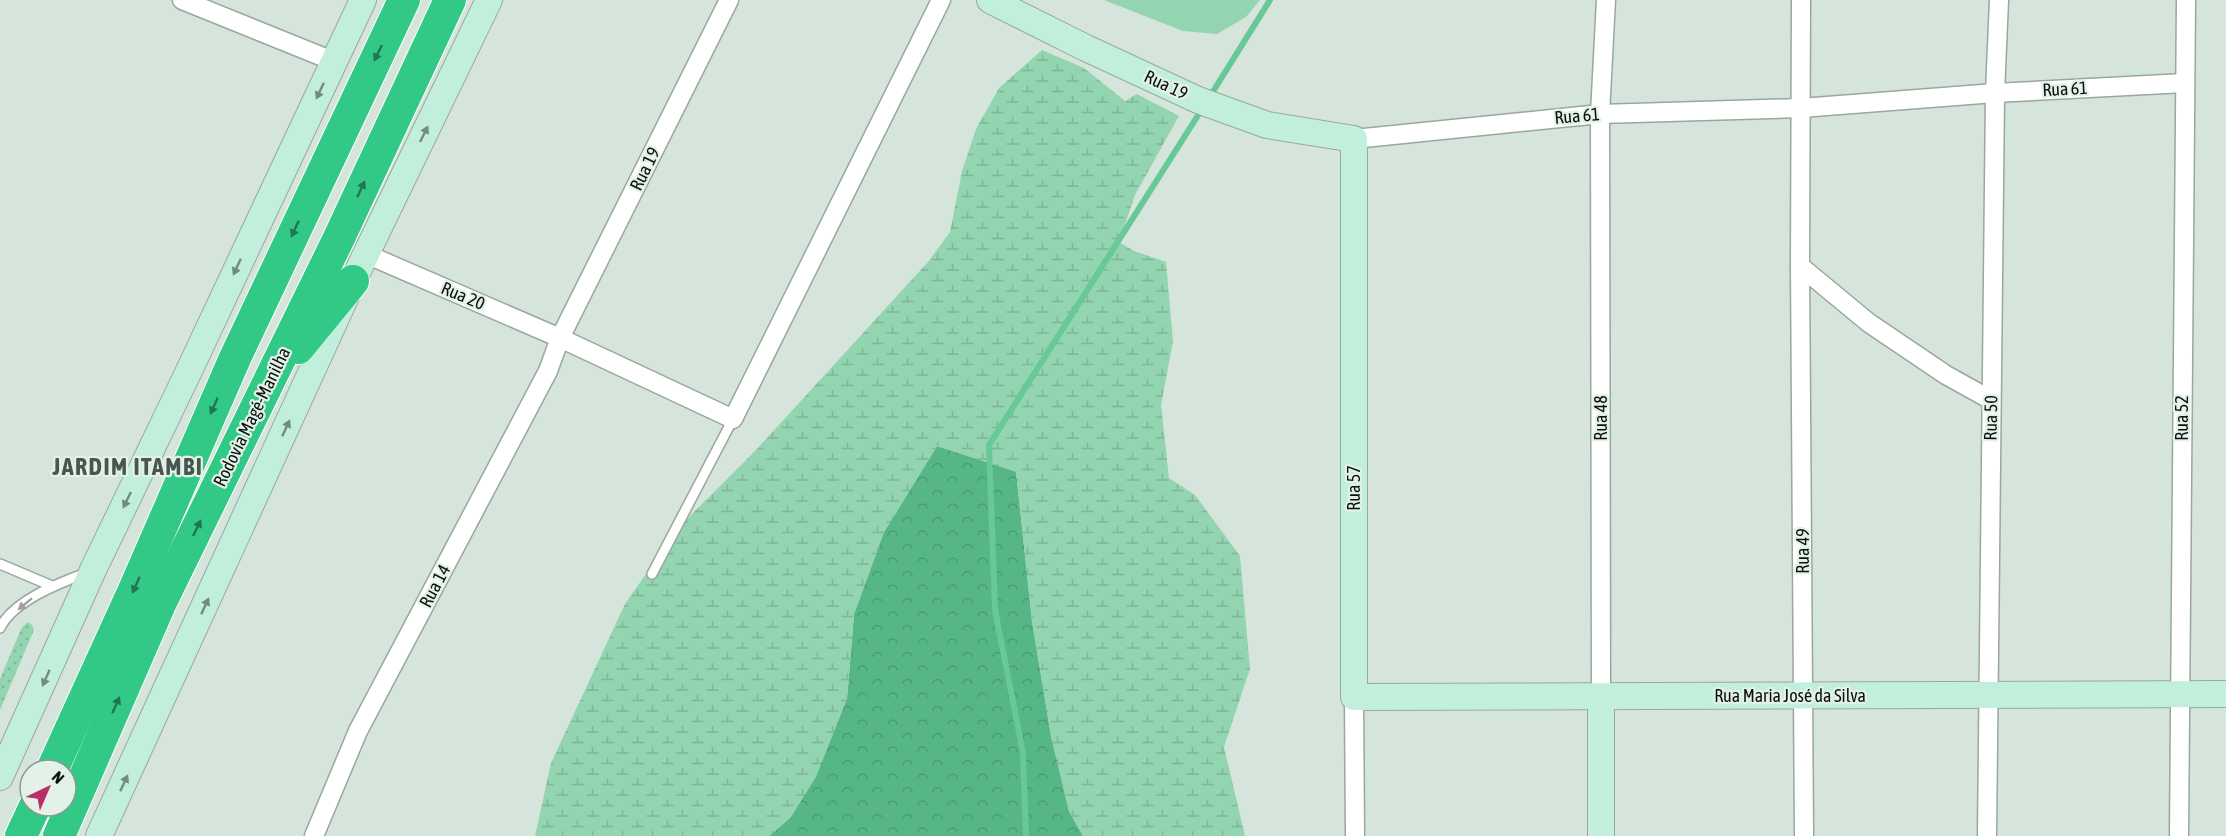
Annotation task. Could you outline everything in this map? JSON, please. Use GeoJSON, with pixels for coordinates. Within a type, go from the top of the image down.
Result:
{"type":"FeatureCollection","features":[{"type":"Feature","properties":{"kind":"highway","name":"Rodovia Magé-Manilha"},"geometry":{"type":"LineString","coordinates":[[57,758],[134,590],[235,358],[404,0]]}},
{"type":"Feature","properties":{"kind":"highway","name":"Rodovia Magé-Manilha"},"geometry":{"type":"LineString","coordinates":[[59,836],[160,604],[450,0]]}},
{"type":"Feature","properties":{"kind":"highway"},"geometry":{"type":"LineString","coordinates":[[263,393],[359,268]]}},
{"type":"Feature","properties":{"kind":"highway"},"geometry":{"type":"LineString","coordinates":[[21,836],[29,818]]}},
{"type":"Feature","properties":{"kind":"street"},"geometry":{"type":"LineString","coordinates":[[182,0],[333,62]]}},
{"type":"Feature","properties":{"kind":"street"},"geometry":{"type":"LineString","coordinates":[[0,777],[93,570],[363,0]]}},
{"type":"Feature","properties":{"kind":"street"},"geometry":{"type":"LineString","coordinates":[[99,836],[359,268],[489,0]]}},
{"type":"Feature","properties":{"kind":"street","name":"Rua 19"},"geometry":{"type":"LineString","coordinates":[[560,338],[729,0]]}},
{"type":"Feature","properties":{"kind":"street"},"geometry":{"type":"LineString","coordinates":[[733,419],[941,0]]}},
{"type":"Feature","properties":{"kind":"street","name":"Rua 19"},"geometry":{"type":"LineString","coordinates":[[990,0],[1198,100],[1267,125],[1354,139]]}},
{"type":"Feature","properties":{"kind":"street","name":"Rua 48"},"geometry":{"type":"LineString","coordinates":[[1600,836],[1600,114],[1606,0]]}},
{"type":"Feature","properties":{"kind":"street"},"geometry":{"type":"LineString","coordinates":[[1800,0],[1800,266],[1869,323],[1946,375],[1991,400]]}},
{"type":"Feature","properties":{"kind":"street","name":"Rua 50"},"geometry":{"type":"LineString","coordinates":[[1987,836],[1995,93],[1999,0]]}},
{"type":"Feature","properties":{"kind":"street","name":"Rua 52"},"geometry":{"type":"LineString","coordinates":[[2179,836],[2186,0]]}},
{"type":"Feature","properties":{"kind":"street","name":"Rua 61"},"geometry":{"type":"LineString","coordinates":[[1354,139],[1600,114],[1801,108],[1995,93],[2185,83]]}},
{"type":"Feature","properties":{"kind":"street","name":"Rua 57"},"geometry":{"type":"LineString","coordinates":[[1354,139],[1355,836]]}},
{"type":"Feature","properties":{"kind":"street","name":"Rua 49"},"geometry":{"type":"LineString","coordinates":[[1800,266],[1804,836]]}},
{"type":"Feature","properties":{"kind":"street","name":"Rua 20"},"geometry":{"type":"LineString","coordinates":[[359,268],[560,338],[733,419]]}},
{"type":"Feature","properties":{"kind":"street","name":"Rua 14"},"geometry":{"type":"LineString","coordinates":[[314,836],[358,731],[537,391],[560,338]]}},
{"type":"Feature","properties":{"kind":"street","name":"Rua Maria José da Silva"},"geometry":{"type":"LineString","coordinates":[[1354,697],[2226,694]]}},
{"type":"Feature","properties":{"kind":"lane"},"geometry":{"type":"LineString","coordinates":[[652,574],[733,419]]}},
{"type":"Feature","properties":{"kind":"lane"},"geometry":{"type":"LineString","coordinates":[[0,564],[52,586]]}},
{"type":"Feature","properties":{"kind":"lane"},"geometry":{"type":"LineString","coordinates":[[0,628],[4,620],[35,595],[93,570]]}},
{"type":"Feature","properties":{"kind":"green space"},"geometry":{"type":"Polygon","coordinates":[[[1104,0],[1260,0],[1246,17],[1217,34],[1183,31],[1104,0]]]}},
{"type":"Feature","properties":{"kind":"green space"},"geometry":{"type":"Polygon","coordinates":[[[1042,50],[1084,68],[1125,101],[1137,94],[1179,116],[1135,195],[1119,242],[1134,251],[1166,262],[1173,341],[1161,405],[1169,478],[1195,495],[1240,556],[1250,669],[1224,747],[1245,836],[1083,836],[1069,811],[1051,736],[1032,621],[1016,472],[937,446],[884,532],[854,614],[847,699],[816,777],[791,817],[769,836],[535,836],[551,763],[625,604],[678,528],[756,450],[928,262],[950,232],[962,171],[976,129],[999,88],[1042,50]]]}},
{"type":"Feature","properties":{"kind":"green space"},"geometry":{"type":"Polygon","coordinates":[[[937,446],[1016,471],[1032,621],[1051,736],[1069,811],[1083,836],[769,836],[791,817],[847,699],[854,614],[884,532],[937,446]]]}},
{"type":"Feature","properties":{"kind":"green space"},"geometry":{"type":"Polygon","coordinates":[[[28,622],[34,630],[0,710],[0,679],[22,627],[28,622]]]}},
{"type":"Feature","properties":{"kind":"waterway"},"geometry":{"type":"LineString","coordinates":[[1209,98],[1270,0]]}},
{"type":"Feature","properties":{"kind":"waterway"},"geometry":{"type":"LineString","coordinates":[[1026,836],[1023,753],[995,610],[989,445],[1202,109]]}},
{"type":"Feature","properties":{"kind":"district","name":"JARDIM ITAMBI"},"geometry":{"type":"Point","coordinates":[128,467]}}]}
